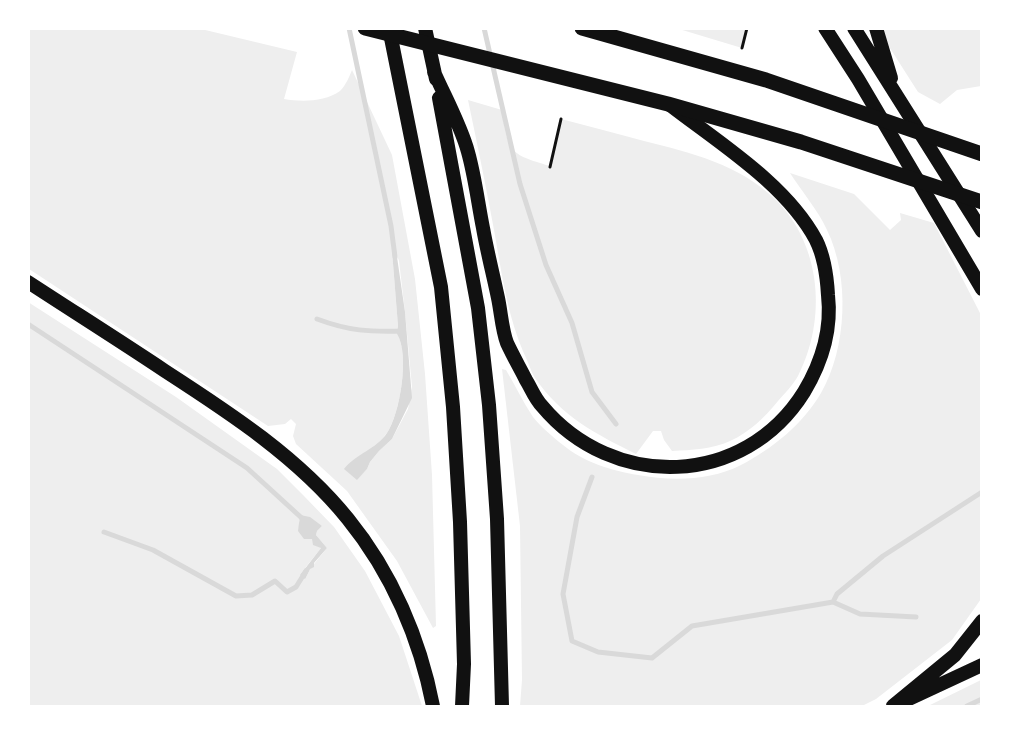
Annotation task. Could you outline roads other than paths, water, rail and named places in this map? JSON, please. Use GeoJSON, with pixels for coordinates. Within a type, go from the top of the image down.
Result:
{"type":"FeatureCollection","features":[{"type":"Feature","properties":{"kind":"highway"},"geometry":{"type":"LineString","coordinates":[[365,28],[668,104],[790,139],[981,202]]}},
{"type":"Feature","properties":{"kind":"highway"},"geometry":{"type":"LineString","coordinates":[[582,28],[766,80],[981,154]]}},
{"type":"Feature","properties":{"kind":"main road"},"geometry":{"type":"LineString","coordinates":[[389,28],[441,287],[453,408],[460,522],[464,664],[462,706]]}},
{"type":"Feature","properties":{"kind":"main road"},"geometry":{"type":"LineString","coordinates":[[425,28],[478,308],[489,405],[497,519],[502,706]]}},
{"type":"Feature","properties":{"kind":"main road"},"geometry":{"type":"LineString","coordinates":[[825,28],[858,79],[981,289]]}},
{"type":"Feature","properties":{"kind":"main road"},"geometry":{"type":"LineString","coordinates":[[854,28],[981,231]]}},
{"type":"Feature","properties":{"kind":"main road"},"geometry":{"type":"LineString","coordinates":[[876,28],[887,69],[908,115]]}},
{"type":"Feature","properties":{"kind":"main road"},"geometry":{"type":"LineString","coordinates":[[434,72],[468,151],[506,341],[540,404],[565,430],[590,447],[617,458],[670,468],[699,466],[736,454],[775,429],[795,406],[813,378],[829,328],[829,304],[827,274],[817,242],[800,214],[774,187],[748,165],[668,104]]}},
{"type":"Feature","properties":{"kind":"main road"},"geometry":{"type":"LineString","coordinates":[[28,282],[233,416],[280,453],[332,500],[349,520],[395,591],[419,649],[433,706]]}},
{"type":"Feature","properties":{"kind":"main road"},"geometry":{"type":"LineString","coordinates":[[893,706],[955,655],[981,621]]}},
{"type":"Feature","properties":{"kind":"main road"},"geometry":{"type":"LineString","coordinates":[[893,706],[981,665]]}},
{"type":"Feature","properties":{"kind":"waterway"},"geometry":{"type":"LineString","coordinates":[[349,28],[391,226],[395,257]]}},
{"type":"Feature","properties":{"kind":"waterway"},"geometry":{"type":"LineString","coordinates":[[484,28],[520,184],[546,265],[572,323],[592,392],[616,424]]}},
{"type":"Feature","properties":{"kind":"waterway"},"geometry":{"type":"LineString","coordinates":[[317,319],[359,330],[403,331]]}},
{"type":"Feature","properties":{"kind":"waterway"},"geometry":{"type":"LineString","coordinates":[[28,324],[247,468],[305,521]]}},
{"type":"Feature","properties":{"kind":"waterway"},"geometry":{"type":"LineString","coordinates":[[592,477],[577,517],[563,594],[572,641],[598,652],[652,658],[692,626],[833,602],[860,614],[916,617]]}},
{"type":"Feature","properties":{"kind":"waterway"},"geometry":{"type":"LineString","coordinates":[[833,602],[837,594],[883,556],[982,492]]}},
{"type":"Feature","properties":{"kind":"waterway"},"geometry":{"type":"LineString","coordinates":[[104,532],[153,550],[236,596],[252,595],[275,581],[287,592],[296,587],[306,571]]}},
{"type":"Feature","properties":{"kind":"waterway"},"geometry":{"type":"LineString","coordinates":[[967,706],[982,699]]}}]}
